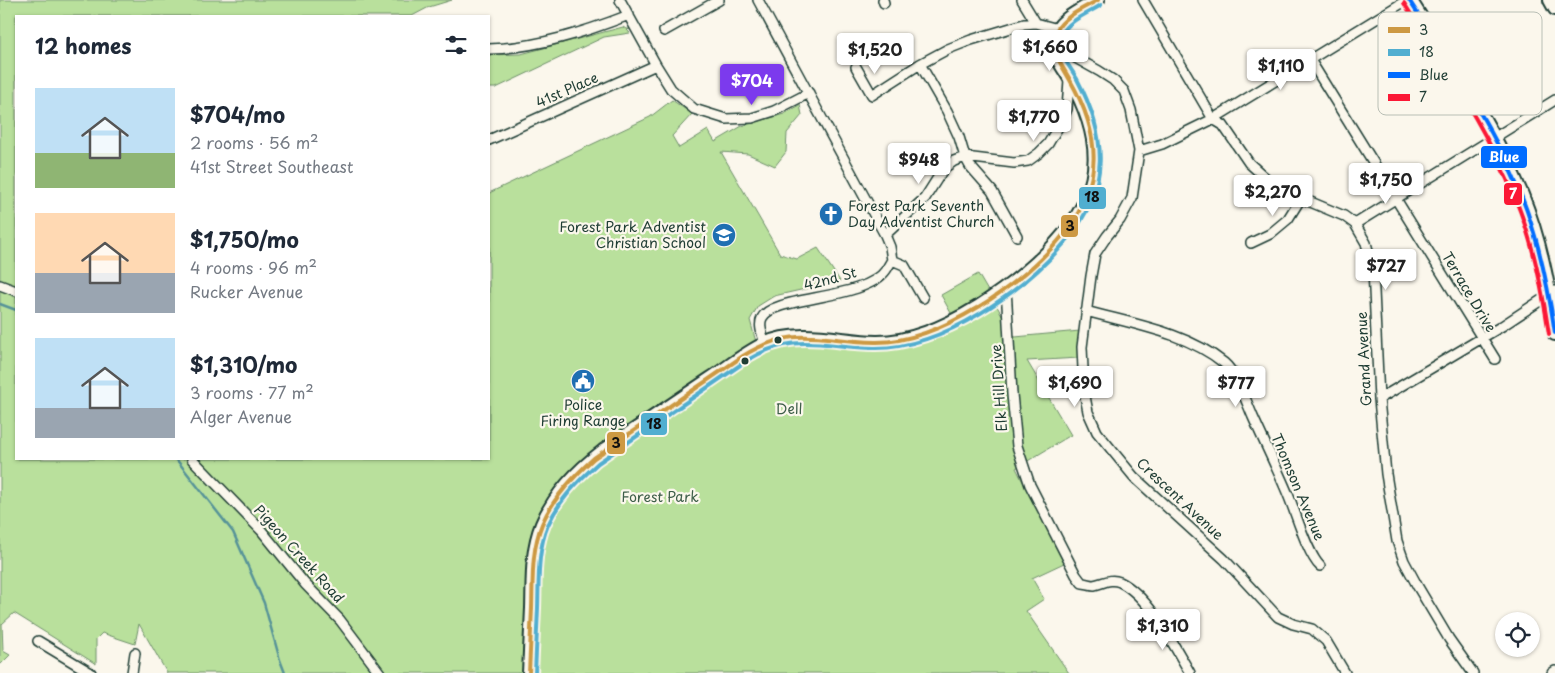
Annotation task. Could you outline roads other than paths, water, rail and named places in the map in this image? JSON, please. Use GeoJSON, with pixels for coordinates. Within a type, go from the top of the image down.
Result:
{"type":"FeatureCollection","features":[{"type":"Feature","properties":{"kind":"main road"},"geometry":{"type":"LineString","coordinates":[[529,673],[532,566],[535,548],[542,523],[556,499],[583,466],[765,344],[806,336],[877,342],[909,338],[935,329],[965,314],[1006,287],[1063,236],[1083,209],[1090,188],[1095,144],[1086,112],[1056,54],[1054,37],[1063,22],[1098,0]]}},
{"type":"Feature","properties":{"kind":"main road"},"geometry":{"type":"LineString","coordinates":[[1408,0],[1416,12]]}},
{"type":"Feature","properties":{"kind":"main road"},"geometry":{"type":"LineString","coordinates":[[1550,0],[1555,9]]}},
{"type":"Feature","properties":{"kind":"main road"},"geometry":{"type":"LineString","coordinates":[[1480,115],[1494,137],[1522,197],[1552,293],[1555,332]]}},
{"type":"Feature","properties":{"kind":"street"},"geometry":{"type":"LineString","coordinates":[[620,0],[671,89],[694,109],[726,118],[752,118],[774,111],[809,93]]}},
{"type":"Feature","properties":{"kind":"street"},"geometry":{"type":"LineString","coordinates":[[664,31],[719,0]]}},
{"type":"Feature","properties":{"kind":"street"},"geometry":{"type":"LineString","coordinates":[[758,0],[885,235],[890,247],[892,260],[904,265],[923,298]]}},
{"type":"Feature","properties":{"kind":"street"},"geometry":{"type":"LineString","coordinates":[[1022,0],[1036,23]]}},
{"type":"Feature","properties":{"kind":"street"},"geometry":{"type":"LineString","coordinates":[[1143,0],[1213,120],[1223,125],[1234,144],[1249,163],[1269,182],[1344,216],[1355,224],[1530,115]]}},
{"type":"Feature","properties":{"kind":"street"},"geometry":{"type":"LineString","coordinates":[[1388,12],[1408,0]]}},
{"type":"Feature","properties":{"kind":"street"},"geometry":{"type":"LineString","coordinates":[[490,49],[512,48],[560,37],[609,23],[629,15]]}},
{"type":"Feature","properties":{"kind":"street"},"geometry":{"type":"LineString","coordinates":[[1140,150],[1162,144],[1213,120],[1378,18]]}},
{"type":"Feature","properties":{"kind":"street"},"geometry":{"type":"LineString","coordinates":[[856,67],[872,95],[920,64],[948,49],[971,40],[1016,26],[1036,23],[1058,29]]}},
{"type":"Feature","properties":{"kind":"street","name":"Crescent Avenue"},"geometry":{"type":"LineString","coordinates":[[1056,54],[1072,56],[1113,80],[1124,91],[1131,110],[1140,150],[1132,198],[1120,220],[1095,254],[1086,311],[1082,347],[1084,391],[1088,412],[1097,432],[1134,477],[1224,559],[1278,617],[1293,624],[1312,629],[1326,641],[1345,673]]}},
{"type":"Feature","properties":{"kind":"street","name":"Terrace Drive"},"geometry":{"type":"LineString","coordinates":[[1310,60],[1495,359]]}},
{"type":"Feature","properties":{"kind":"street"},"geometry":{"type":"LineString","coordinates":[[920,64],[960,137],[965,157],[970,166],[992,191],[1017,236]]}},
{"type":"Feature","properties":{"kind":"street","name":"41st Place"},"geometry":{"type":"LineString","coordinates":[[490,140],[656,65]]}},
{"type":"Feature","properties":{"kind":"street"},"geometry":{"type":"LineString","coordinates":[[885,235],[925,198],[944,168],[954,161],[965,157],[1014,163],[1028,162],[1039,153],[1048,144],[1064,119],[1067,109],[1069,78]]}},
{"type":"Feature","properties":{"kind":"street"},"geometry":{"type":"LineString","coordinates":[[1542,108],[1555,100]]}},
{"type":"Feature","properties":{"kind":"street"},"geometry":{"type":"LineString","coordinates":[[1251,242],[1270,234],[1288,219],[1301,198]]}},
{"type":"Feature","properties":{"kind":"street","name":"Grand Avenue"},"geometry":{"type":"LineString","coordinates":[[1355,224],[1366,243],[1373,269],[1379,399],[1386,474],[1399,546],[1418,587],[1449,639],[1473,673]]}},
{"type":"Feature","properties":{"kind":"street","name":"42nd St"},"geometry":{"type":"LineString","coordinates":[[765,344],[760,326],[762,317],[768,311],[777,307],[838,294],[859,287],[886,272],[892,260]]}},
{"type":"Feature","properties":{"kind":"street"},"geometry":{"type":"LineString","coordinates":[[0,285],[15,291]]}},
{"type":"Feature","properties":{"kind":"street","name":"Elk Hill Drive"},"geometry":{"type":"LineString","coordinates":[[1006,287],[1017,446],[1030,485],[1076,575],[1082,583],[1093,585],[1108,580],[1119,582],[1134,592],[1156,616],[1190,673]]}},
{"type":"Feature","properties":{"kind":"street"},"geometry":{"type":"LineString","coordinates":[[1379,399],[1552,293]]}},
{"type":"Feature","properties":{"kind":"street","name":"Thomson Avenue"},"geometry":{"type":"LineString","coordinates":[[1086,311],[1156,330],[1190,342],[1226,364],[1238,383],[1282,480],[1306,541],[1316,562],[1320,566]]}},
{"type":"Feature","properties":{"kind":"street","name":"Pigeon Creek Road"},"geometry":{"type":"LineString","coordinates":[[193,460],[261,530],[305,584],[340,620],[380,673]]}},
{"type":"Feature","properties":{"kind":"street"},"geometry":{"type":"LineString","coordinates":[[38,641],[91,673]]}},
{"type":"Feature","properties":{"kind":"street"},"geometry":{"type":"LineString","coordinates":[[132,673],[135,653]]}},
{"type":"Feature","properties":{"kind":"waterway"},"geometry":{"type":"LineString","coordinates":[[0,304],[15,310]]}},
{"type":"Feature","properties":{"kind":"waterway"},"geometry":{"type":"LineString","coordinates":[[177,460],[233,532],[264,603],[285,673]]}},
{"type":"Feature","properties":{"kind":"place","name":"Forest Park Seventh Day Adventist Church"},"geometry":{"type":"Point","coordinates":[831,214]}},
{"type":"Feature","properties":{"kind":"place","name":"Forest Park Adventist Christian School"},"geometry":{"type":"Point","coordinates":[724,235]}},
{"type":"Feature","properties":{"kind":"place","name":"Police Firing Range"},"geometry":{"type":"Point","coordinates":[583,381]}},
{"type":"Feature","properties":{"kind":"park label","name":"Dell"},"geometry":{"type":"Point","coordinates":[789,409]}},
{"type":"Feature","properties":{"kind":"park label","name":"Forest Park"},"geometry":{"type":"Point","coordinates":[660,497]}}]}
